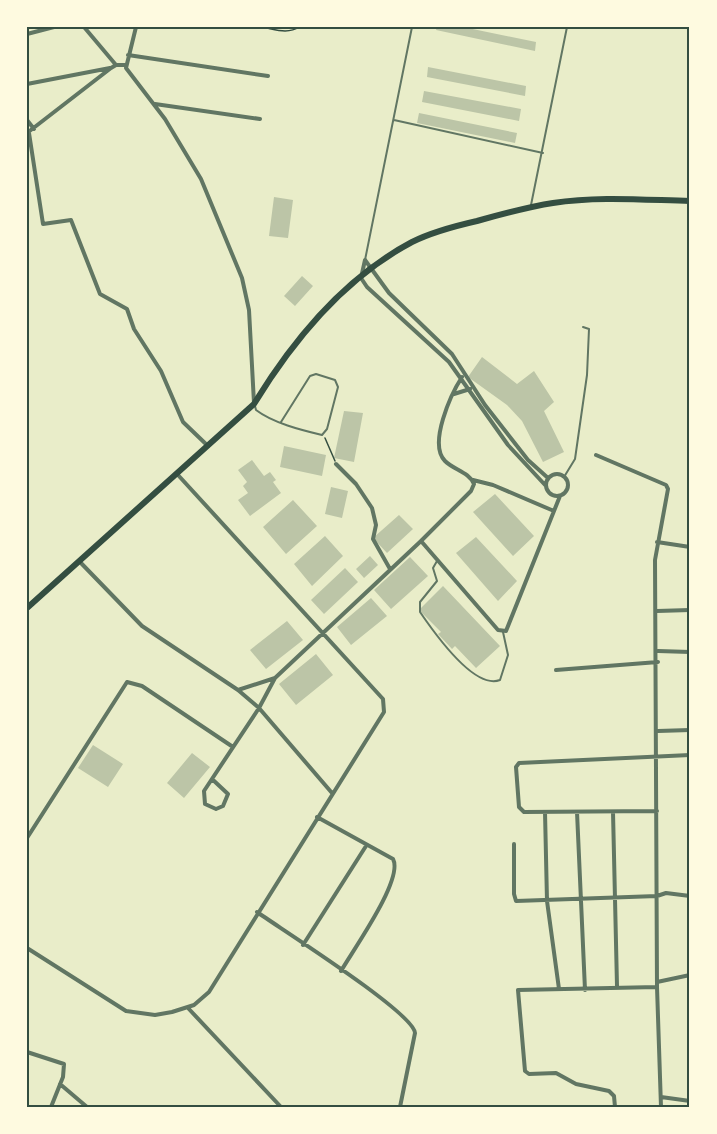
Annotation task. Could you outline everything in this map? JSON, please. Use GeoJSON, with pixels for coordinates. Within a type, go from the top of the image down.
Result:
{"type":"FeatureCollection","features":[{"type":"Feature","properties":{"kind":"main road"},"geometry":{"type":"LineString","coordinates":[[27,608],[178,475],[254,404],[279,363],[334,300],[371,269],[411,243],[428,235],[531,208],[571,201],[690,201]]}},
{"type":"Feature","properties":{"kind":"street"},"geometry":{"type":"LineString","coordinates":[[27,34],[54,27]]}},
{"type":"Feature","properties":{"kind":"street"},"geometry":{"type":"LineString","coordinates":[[84,27],[116,64],[126,65]]}},
{"type":"Feature","properties":{"kind":"street"},"geometry":{"type":"LineString","coordinates":[[136,27],[126,65],[130,74],[155,104],[201,179],[242,278],[249,310],[254,404]]}},
{"type":"Feature","properties":{"kind":"street"},"geometry":{"type":"LineString","coordinates":[[128,55],[268,76]]}},
{"type":"Feature","properties":{"kind":"street"},"geometry":{"type":"LineString","coordinates":[[116,64],[28,133],[43,224],[71,220],[100,294],[127,309],[135,329],[161,370],[183,422],[209,446]]}},
{"type":"Feature","properties":{"kind":"street"},"geometry":{"type":"LineString","coordinates":[[27,84],[111,68]]}},
{"type":"Feature","properties":{"kind":"street"},"geometry":{"type":"LineString","coordinates":[[155,104],[260,119]]}},
{"type":"Feature","properties":{"kind":"street"},"geometry":{"type":"LineString","coordinates":[[27,120],[34,129]]}},
{"type":"Feature","properties":{"kind":"street"},"geometry":{"type":"LineString","coordinates":[[365,260],[389,293],[452,354],[470,389],[504,440],[546,486],[550,494],[560,496]]}},
{"type":"Feature","properties":{"kind":"street"},"geometry":{"type":"LineString","coordinates":[[365,260],[361,278],[373,293],[433,346],[523,454],[548,478]]}},
{"type":"Feature","properties":{"kind":"street"},"geometry":{"type":"LineString","coordinates":[[464,374],[453,394],[442,426],[440,451],[445,461],[472,480],[493,485],[554,511]]}},
{"type":"Feature","properties":{"kind":"street"},"geometry":{"type":"LineString","coordinates":[[453,394],[470,389]]}},
{"type":"Feature","properties":{"kind":"street"},"geometry":{"type":"LineString","coordinates":[[489,420],[494,417]]}},
{"type":"Feature","properties":{"kind":"street"},"geometry":{"type":"LineString","coordinates":[[504,440],[509,436]]}},
{"type":"Feature","properties":{"kind":"street"},"geometry":{"type":"LineString","coordinates":[[519,458],[523,454]]}},
{"type":"Feature","properties":{"kind":"street"},"geometry":{"type":"LineString","coordinates":[[596,455],[668,487],[657,542],[657,984],[661,1107]]}},
{"type":"Feature","properties":{"kind":"street"},"geometry":{"type":"LineString","coordinates":[[336,464],[356,484],[372,508],[376,525],[373,539],[390,569]]}},
{"type":"Feature","properties":{"kind":"street"},"geometry":{"type":"LineString","coordinates":[[421,541],[498,630],[503,632],[515,612],[560,496],[568,488],[564,477],[557,474],[548,478]]}},
{"type":"Feature","properties":{"kind":"street"},"geometry":{"type":"LineString","coordinates":[[27,948],[126,1011],[155,1015],[188,1008],[209,992],[384,712],[385,704],[324,633],[178,475]]}},
{"type":"Feature","properties":{"kind":"street"},"geometry":{"type":"LineString","coordinates":[[546,486],[548,478]]}},
{"type":"Feature","properties":{"kind":"street"},"geometry":{"type":"LineString","coordinates":[[212,779],[228,794],[223,806],[216,809],[206,806],[203,799],[204,791],[259,708],[275,678],[471,491],[472,480]]}},
{"type":"Feature","properties":{"kind":"street"},"geometry":{"type":"LineString","coordinates":[[657,542],[690,547]]}},
{"type":"Feature","properties":{"kind":"street"},"geometry":{"type":"LineString","coordinates":[[80,562],[142,626],[238,690],[259,708],[332,793]]}},
{"type":"Feature","properties":{"kind":"street"},"geometry":{"type":"LineString","coordinates":[[657,611],[690,609]]}},
{"type":"Feature","properties":{"kind":"street"},"geometry":{"type":"LineString","coordinates":[[658,651],[690,652]]}},
{"type":"Feature","properties":{"kind":"street"},"geometry":{"type":"LineString","coordinates":[[556,670],[658,662]]}},
{"type":"Feature","properties":{"kind":"street"},"geometry":{"type":"LineString","coordinates":[[238,690],[275,678]]}},
{"type":"Feature","properties":{"kind":"street"},"geometry":{"type":"LineString","coordinates":[[27,838],[127,682],[142,686],[233,747]]}},
{"type":"Feature","properties":{"kind":"street"},"geometry":{"type":"LineString","coordinates":[[658,731],[690,730]]}},
{"type":"Feature","properties":{"kind":"street"},"geometry":{"type":"LineString","coordinates":[[658,811],[524,812],[519,807],[516,771],[519,764],[690,755]]}},
{"type":"Feature","properties":{"kind":"street"},"geometry":{"type":"LineString","coordinates":[[545,812],[547,901],[559,989]]}},
{"type":"Feature","properties":{"kind":"street"},"geometry":{"type":"LineString","coordinates":[[577,812],[585,990]]}},
{"type":"Feature","properties":{"kind":"street"},"geometry":{"type":"LineString","coordinates":[[613,812],[617,986]]}},
{"type":"Feature","properties":{"kind":"street"},"geometry":{"type":"LineString","coordinates":[[317,817],[393,859],[397,869],[389,890],[341,971]]}},
{"type":"Feature","properties":{"kind":"street"},"geometry":{"type":"LineString","coordinates":[[514,844],[515,899],[520,902],[657,896],[666,893],[690,896]]}},
{"type":"Feature","properties":{"kind":"street"},"geometry":{"type":"LineString","coordinates":[[303,945],[366,846]]}},
{"type":"Feature","properties":{"kind":"street"},"geometry":{"type":"LineString","coordinates":[[257,912],[388,1003],[416,1030],[400,1107]]}},
{"type":"Feature","properties":{"kind":"street"},"geometry":{"type":"LineString","coordinates":[[615,1107],[614,1096],[609,1090],[576,1083],[556,1073],[532,1075],[525,1071],[518,990],[585,990],[657,984],[690,975]]}},
{"type":"Feature","properties":{"kind":"street"},"geometry":{"type":"LineString","coordinates":[[188,1008],[280,1107]]}},
{"type":"Feature","properties":{"kind":"street"},"geometry":{"type":"LineString","coordinates":[[27,1052],[64,1064],[60,1084],[51,1107]]}},
{"type":"Feature","properties":{"kind":"street"},"geometry":{"type":"LineString","coordinates":[[60,1084],[87,1107]]}},
{"type":"Feature","properties":{"kind":"street"},"geometry":{"type":"LineString","coordinates":[[661,1097],[690,1101]]}},
{"type":"Feature","properties":{"kind":"lane"},"geometry":{"type":"LineString","coordinates":[[365,260],[412,27]]}},
{"type":"Feature","properties":{"kind":"lane"},"geometry":{"type":"LineString","coordinates":[[531,208],[567,27]]}},
{"type":"Feature","properties":{"kind":"lane"},"geometry":{"type":"LineString","coordinates":[[394,120],[543,153]]}},
{"type":"Feature","properties":{"kind":"lane"},"geometry":{"type":"LineString","coordinates":[[564,477],[576,459],[587,375],[589,329],[583,327]]}},
{"type":"Feature","properties":{"kind":"lane"},"geometry":{"type":"LineString","coordinates":[[254,404],[259,413],[281,422],[323,435],[338,387],[335,380],[316,374],[310,376],[281,422]]}},
{"type":"Feature","properties":{"kind":"lane"},"geometry":{"type":"LineString","coordinates":[[437,561],[433,568],[437,581],[420,602],[420,612],[459,662],[485,679],[492,682],[500,680],[508,655],[503,632]]}},
{"type":"Feature","properties":{"kind":"path"},"geometry":{"type":"LineString","coordinates":[[264,27],[279,31],[294,30],[299,27]]}},
{"type":"Feature","properties":{"kind":"path"},"geometry":{"type":"LineString","coordinates":[[323,435],[336,464]]}},
{"type":"Feature","properties":{"kind":"building"},"geometry":{"type":"Polygon","coordinates":[[[437,27],[463,27],[536,42],[535,51],[436,30],[437,27]]]}},
{"type":"Feature","properties":{"kind":"building"},"geometry":{"type":"Polygon","coordinates":[[[428,67],[526,86],[525,96],[427,77],[428,67]]]}},
{"type":"Feature","properties":{"kind":"building"},"geometry":{"type":"Polygon","coordinates":[[[424,91],[521,109],[519,121],[422,102],[424,91]]]}},
{"type":"Feature","properties":{"kind":"building"},"geometry":{"type":"Polygon","coordinates":[[[419,113],[517,133],[515,143],[417,123],[419,113]]]}},
{"type":"Feature","properties":{"kind":"building"},"geometry":{"type":"Polygon","coordinates":[[[274,197],[293,200],[288,238],[269,236],[274,197]]]}},
{"type":"Feature","properties":{"kind":"building"},"geometry":{"type":"Polygon","coordinates":[[[302,276],[313,286],[295,306],[284,296],[302,276]]]}},
{"type":"Feature","properties":{"kind":"building"},"geometry":{"type":"Polygon","coordinates":[[[482,357],[517,384],[534,371],[554,402],[544,411],[564,452],[543,462],[522,421],[507,405],[468,377],[482,357]]]}},
{"type":"Feature","properties":{"kind":"building"},"geometry":{"type":"Polygon","coordinates":[[[344,411],[363,413],[354,462],[334,458],[344,411]]]}},
{"type":"Feature","properties":{"kind":"building"},"geometry":{"type":"Polygon","coordinates":[[[284,446],[326,455],[322,476],[280,467],[284,446]]]}},
{"type":"Feature","properties":{"kind":"building"},"geometry":{"type":"Polygon","coordinates":[[[252,460],[264,476],[270,472],[276,480],[273,482],[281,493],[250,516],[238,500],[248,493],[243,486],[247,482],[238,470],[252,460]]]}},
{"type":"Feature","properties":{"kind":"building"},"geometry":{"type":"Polygon","coordinates":[[[331,487],[348,491],[342,518],[325,514],[331,487]]]}},
{"type":"Feature","properties":{"kind":"building"},"geometry":{"type":"Polygon","coordinates":[[[495,494],[534,536],[513,556],[473,512],[495,494]]]}},
{"type":"Feature","properties":{"kind":"building"},"geometry":{"type":"Polygon","coordinates":[[[293,500],[317,526],[286,554],[263,527],[293,500]]]}},
{"type":"Feature","properties":{"kind":"building"},"geometry":{"type":"Polygon","coordinates":[[[399,515],[413,529],[387,553],[373,538],[399,515]]]}},
{"type":"Feature","properties":{"kind":"building"},"geometry":{"type":"Polygon","coordinates":[[[325,536],[343,556],[312,586],[294,564],[325,536]]]}},
{"type":"Feature","properties":{"kind":"building"},"geometry":{"type":"Polygon","coordinates":[[[476,537],[517,581],[498,601],[456,553],[476,537]]]}},
{"type":"Feature","properties":{"kind":"building"},"geometry":{"type":"Polygon","coordinates":[[[370,556],[378,565],[364,578],[356,569],[370,556]]]}},
{"type":"Feature","properties":{"kind":"building"},"geometry":{"type":"Polygon","coordinates":[[[410,557],[428,576],[391,609],[374,590],[410,557]]]}},
{"type":"Feature","properties":{"kind":"building"},"geometry":{"type":"Polygon","coordinates":[[[345,568],[358,582],[324,614],[311,600],[345,568]]]}},
{"type":"Feature","properties":{"kind":"building"},"geometry":{"type":"Polygon","coordinates":[[[443,586],[500,646],[476,668],[455,646],[452,649],[438,634],[441,632],[419,610],[443,586]]]}},
{"type":"Feature","properties":{"kind":"building"},"geometry":{"type":"Polygon","coordinates":[[[371,598],[387,616],[351,645],[337,627],[371,598]]]}},
{"type":"Feature","properties":{"kind":"building"},"geometry":{"type":"Polygon","coordinates":[[[287,621],[303,640],[266,669],[250,650],[287,621]]]}},
{"type":"Feature","properties":{"kind":"building"},"geometry":{"type":"Polygon","coordinates":[[[316,654],[333,675],[296,705],[279,684],[316,654]]]}},
{"type":"Feature","properties":{"kind":"building"},"geometry":{"type":"Polygon","coordinates":[[[93,745],[123,764],[108,787],[78,768],[93,745]]]}},
{"type":"Feature","properties":{"kind":"building"},"geometry":{"type":"Polygon","coordinates":[[[192,753],[210,767],[184,798],[167,783],[192,753]]]}}]}
